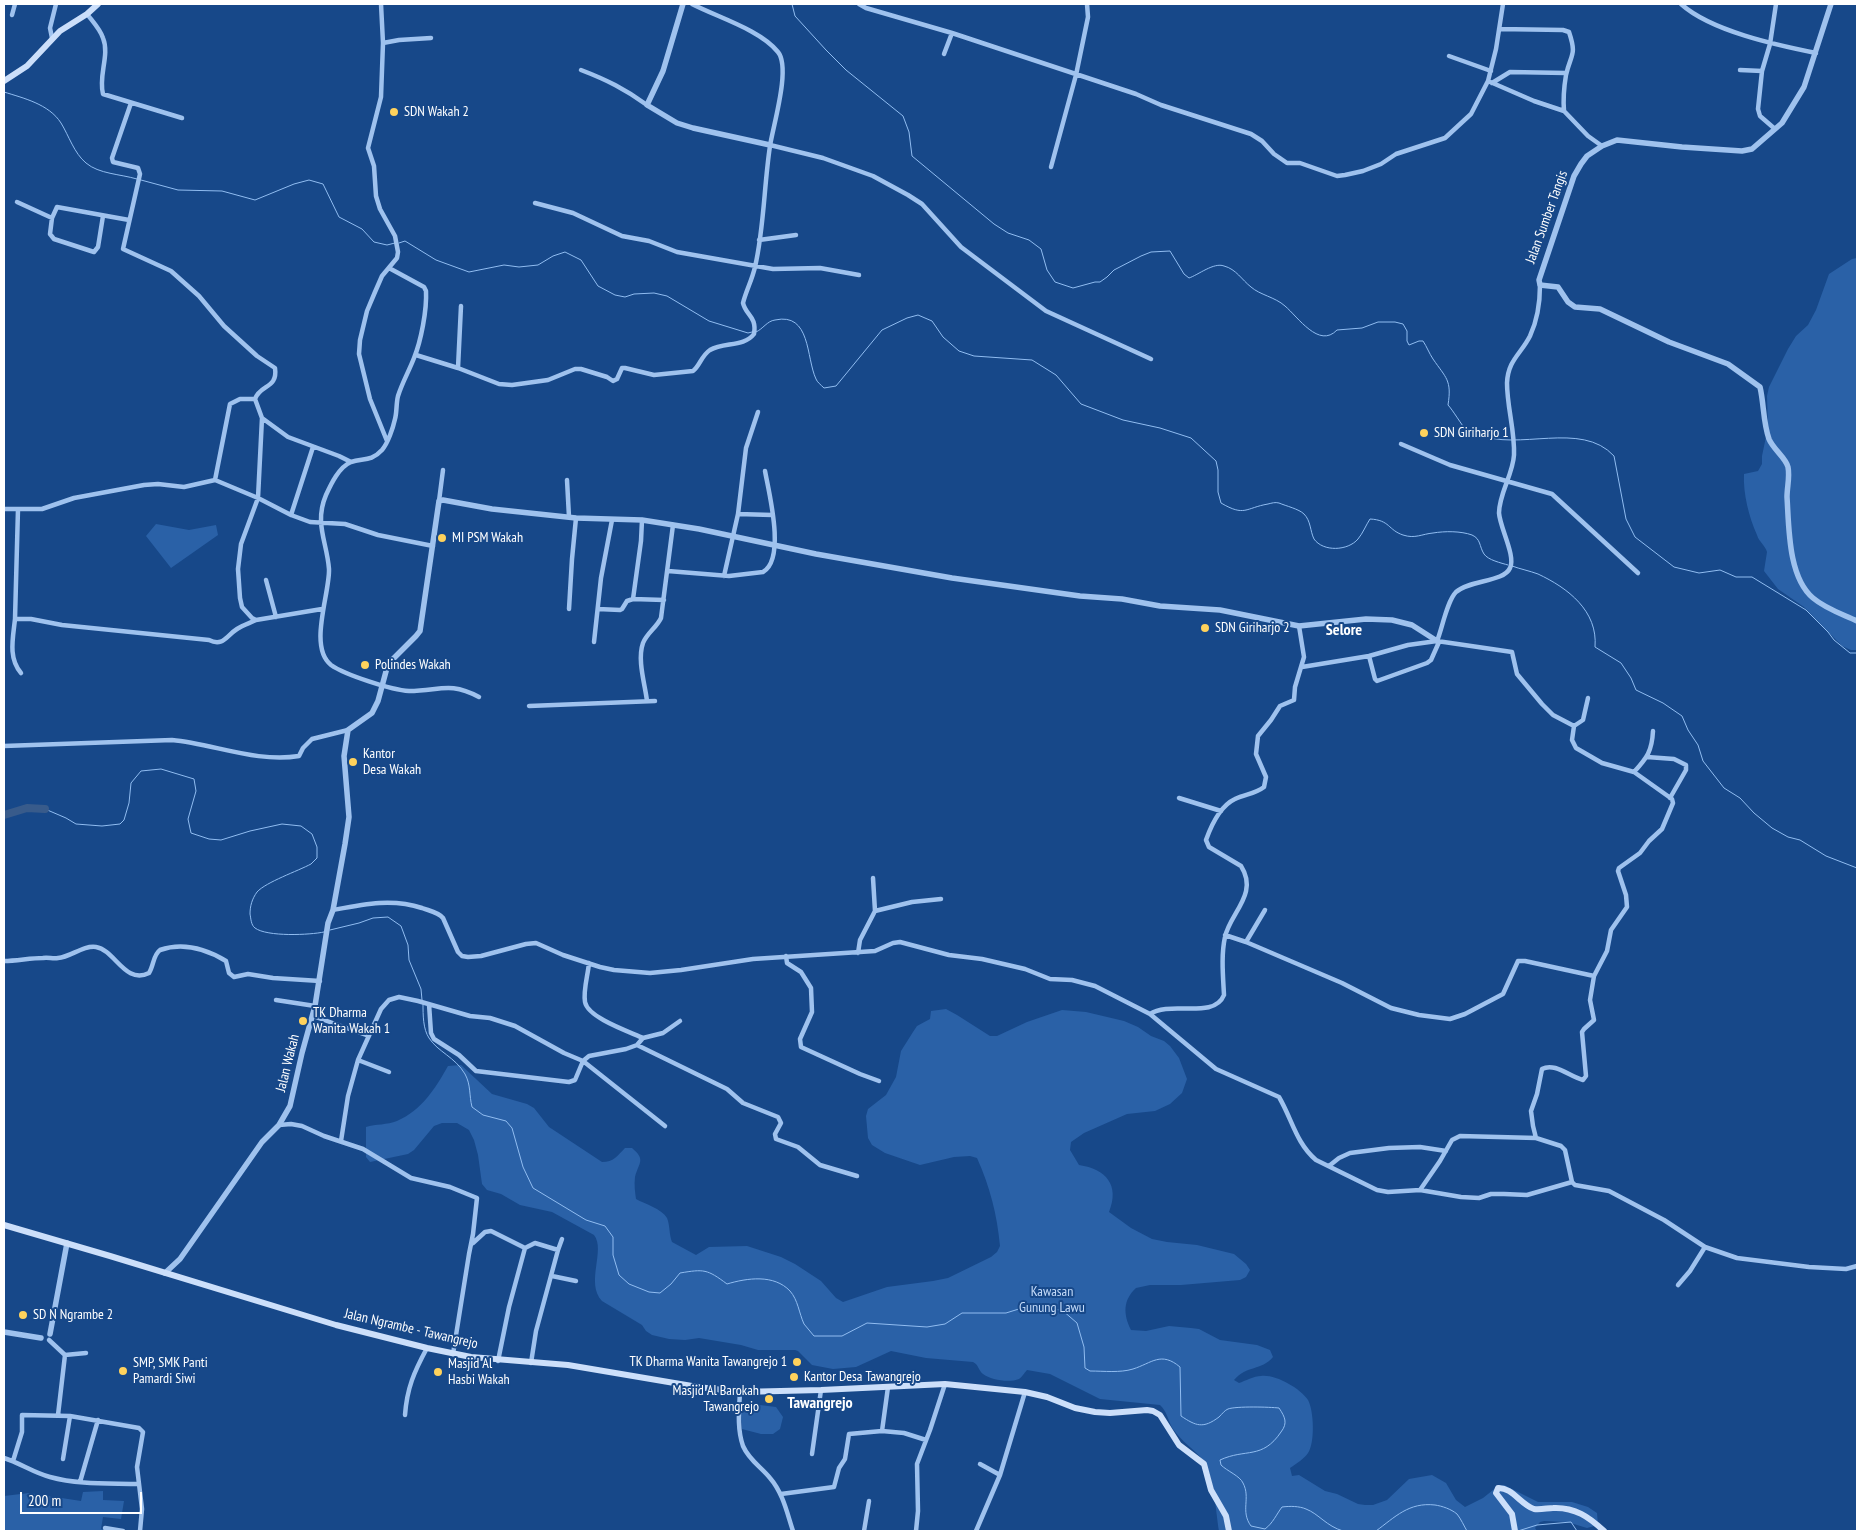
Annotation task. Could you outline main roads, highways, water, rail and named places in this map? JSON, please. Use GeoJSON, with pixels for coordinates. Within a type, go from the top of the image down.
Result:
{"type":"FeatureCollection","features":[{"type":"Feature","properties":{"kind":"main road"},"geometry":{"type":"LineString","coordinates":[[4,81],[27,66],[52,38],[66,26],[87,14],[98,4]]}},
{"type":"Feature","properties":{"kind":"main road","name":"Jalan Ngrambe - Tawangrejo"},"geometry":{"type":"LineString","coordinates":[[4,1225],[336,1325],[453,1354],[498,1361],[568,1365],[740,1392],[945,1384],[1025,1392],[1047,1397],[1075,1408],[1095,1412],[1121,1413],[1147,1410],[1160,1415],[1179,1445],[1204,1464],[1211,1490],[1226,1516],[1229,1531]]}},
{"type":"Feature","properties":{"kind":"main road"},"geometry":{"type":"LineString","coordinates":[[1515,1528],[1512,1514],[1496,1493],[1498,1488],[1504,1488],[1533,1508],[1557,1508],[1585,1514],[1604,1531]]}},
{"type":"Feature","properties":{"kind":"waterway"},"geometry":{"type":"LineString","coordinates":[[792,4],[795,16],[826,50],[846,70],[903,116],[909,132],[912,156],[994,224],[1008,233],[1029,240],[1041,249],[1047,270],[1055,282],[1073,288],[1100,282],[1114,270],[1141,256],[1151,252],[1170,251],[1184,274],[1189,278],[1206,269],[1220,265],[1232,270],[1255,290],[1281,303],[1316,334],[1330,335],[1337,330],[1362,328],[1378,322],[1403,324],[1407,331],[1409,345],[1423,341],[1445,375],[1449,390],[1448,405],[1466,430],[1493,439],[1567,438],[1584,440],[1600,445],[1614,456],[1626,519],[1635,537],[1674,567],[1699,573],[1720,570],[1736,577],[1752,577],[1806,610],[1834,640],[1850,653],[1857,653]]}},
{"type":"Feature","properties":{"kind":"waterway"},"geometry":{"type":"LineString","coordinates":[[4,92],[43,106],[56,116],[78,154],[91,167],[103,172],[137,179]]}},
{"type":"Feature","properties":{"kind":"waterway"},"geometry":{"type":"LineString","coordinates":[[141,180],[178,190],[222,191],[255,200],[309,180],[323,184],[339,217],[362,229],[374,242],[387,245],[395,243]]}},
{"type":"Feature","properties":{"kind":"waterway"},"geometry":{"type":"LineString","coordinates":[[399,243],[405,241],[436,260],[469,272],[504,265],[519,267],[538,265],[553,256],[565,252],[581,260],[598,286],[615,295],[625,297],[634,294],[654,293],[667,296],[709,321],[748,333],[752,332]]}},
{"type":"Feature","properties":{"kind":"waterway"},"geometry":{"type":"LineString","coordinates":[[756,332],[775,320],[787,319],[795,323],[805,339],[816,379],[824,388],[836,386],[882,330],[918,315],[932,321],[943,337],[959,351],[974,356],[1032,360],[1056,375],[1081,404],[1123,420],[1160,428],[1191,438],[1216,461],[1218,492],[1221,503],[1235,510],[1240,511],[1272,503],[1279,503],[1296,509],[1306,517],[1314,539],[1329,548],[1342,548],[1354,543],[1360,537],[1370,519],[1381,521],[1394,531],[1407,536],[1448,532],[1468,534],[1477,539],[1482,551],[1488,558],[1508,565]]}},
{"type":"Feature","properties":{"kind":"waterway"},"geometry":{"type":"LineString","coordinates":[[1512,566],[1538,574],[1560,586],[1579,602],[1592,622],[1595,634],[1595,647],[1621,663],[1636,690],[1663,703],[1682,716],[1688,730],[1698,745],[1703,761],[1724,788],[1740,798],[1772,828],[1788,837],[1800,840],[1826,856],[1857,868]]}},
{"type":"Feature","properties":{"kind":"waterway"},"geometry":{"type":"LineString","coordinates":[[45,809],[76,824],[102,826],[120,824],[124,820],[129,803],[131,783],[141,771],[161,769],[194,779],[196,791],[188,819],[191,833],[209,839],[221,840],[282,824],[301,826],[312,834],[317,847],[317,858],[311,864],[261,888],[251,905],[251,922],[255,928],[269,933],[309,934],[324,932]]}},
{"type":"Feature","properties":{"kind":"waterway"},"geometry":{"type":"LineString","coordinates":[[4,815],[27,808],[45,809]]}},
{"type":"Feature","properties":{"kind":"waterway"},"geometry":{"type":"LineString","coordinates":[[330,930],[373,918],[388,917],[401,926],[408,945],[409,960],[421,989],[422,1000]]}},
{"type":"Feature","properties":{"kind":"waterway"},"geometry":{"type":"LineString","coordinates":[[423,1004],[427,1034],[433,1043],[456,1063],[465,1074],[472,1107],[483,1115],[506,1121],[512,1128],[523,1167],[533,1188],[586,1220],[605,1226],[613,1237],[613,1255],[619,1275],[629,1284],[649,1292],[660,1293],[680,1273],[695,1271],[705,1271],[715,1275],[727,1284],[752,1279],[776,1282],[784,1286],[793,1295],[804,1324],[814,1336],[842,1336],[867,1323],[927,1327],[945,1324],[962,1313],[1006,1313],[1022,1308],[1062,1310],[1077,1323],[1084,1347],[1085,1368],[1090,1371],[1128,1370],[1162,1359],[1173,1362],[1180,1367],[1181,1416],[1195,1424],[1204,1425],[1232,1408],[1279,1408],[1285,1423],[1274,1441],[1260,1450],[1229,1456],[1220,1460],[1221,1465],[1243,1483],[1246,1494],[1246,1515],[1251,1526],[1265,1529],[1282,1507],[1291,1506],[1311,1511],[1332,1526],[1343,1531]]}},
{"type":"Feature","properties":{"kind":"waterway"},"geometry":{"type":"LineString","coordinates":[[1376,1531],[1410,1508],[1426,1505],[1441,1506],[1455,1512],[1467,1531]]}},
{"type":"Feature","properties":{"kind":"waterway"},"geometry":{"type":"LineString","coordinates":[[1518,1531],[1537,1525],[1571,1522],[1577,1531]]}},
{"type":"Feature","properties":{"kind":"place","name":"SDN Wakah 2"},"geometry":{"type":"Point","coordinates":[394,112]}},
{"type":"Feature","properties":{"kind":"place","name":"SDN Giriharjo 1"},"geometry":{"type":"Point","coordinates":[1424,433]}},
{"type":"Feature","properties":{"kind":"place","name":"MI PSM Wakah"},"geometry":{"type":"Point","coordinates":[442,538]}},
{"type":"Feature","properties":{"kind":"place","name":"SDN Giriharjo 2"},"geometry":{"type":"Point","coordinates":[1205,628]}},
{"type":"Feature","properties":{"kind":"place","name":"Polindes Wakah"},"geometry":{"type":"Point","coordinates":[365,665]}},
{"type":"Feature","properties":{"kind":"place","name":"Kantor Desa Wakah"},"geometry":{"type":"Point","coordinates":[353,762]}},
{"type":"Feature","properties":{"kind":"place","name":"TK Dharma Wanita Wakah 1"},"geometry":{"type":"Point","coordinates":[303,1021]}},
{"type":"Feature","properties":{"kind":"place","name":"SD N Ngrambe 2"},"geometry":{"type":"Point","coordinates":[23,1315]}},
{"type":"Feature","properties":{"kind":"place","name":"TK Dharma Wanita Tawangrejo 1"},"geometry":{"type":"Point","coordinates":[797,1362]}},
{"type":"Feature","properties":{"kind":"place","name":"SMP, SMK Panti Pamardi Siwi"},"geometry":{"type":"Point","coordinates":[123,1371]}},
{"type":"Feature","properties":{"kind":"place","name":"Masjid Al Hasbi Wakah"},"geometry":{"type":"Point","coordinates":[438,1372]}},
{"type":"Feature","properties":{"kind":"place","name":"Kantor Desa Tawangrejo"},"geometry":{"type":"Point","coordinates":[794,1377]}},
{"type":"Feature","properties":{"kind":"place","name":"Masjid Al Barokah Tawangrejo"},"geometry":{"type":"Point","coordinates":[769,1399]}},
{"type":"Feature","properties":{"kind":"district","name":"Selore"},"geometry":{"type":"Point","coordinates":[1344,630]}},
{"type":"Feature","properties":{"kind":"district","name":"Tawangrejo"},"geometry":{"type":"Point","coordinates":[820,1403]}},
{"type":"Feature","properties":{"kind":"park label","name":"Kawasan Gunung Lawu"},"geometry":{"type":"Point","coordinates":[1052,1300]}}]}
